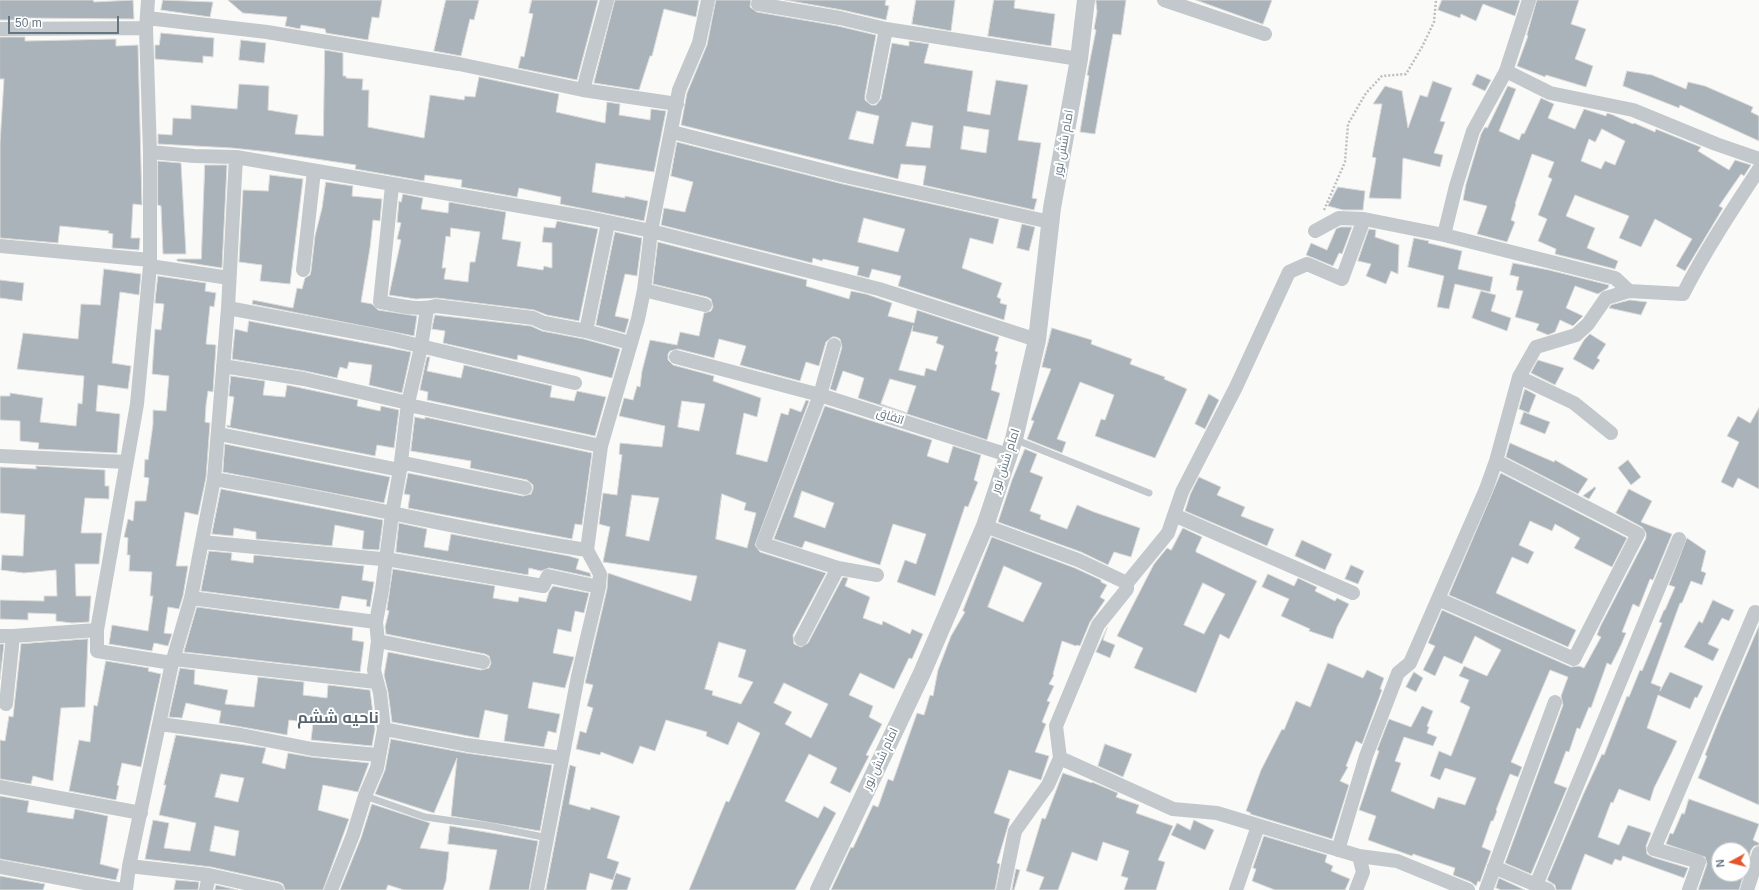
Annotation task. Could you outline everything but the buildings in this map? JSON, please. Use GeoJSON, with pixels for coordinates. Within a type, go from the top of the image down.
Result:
{"type":"FeatureCollection","features":[{"type":"Feature","properties":{"kind":"street"},"geometry":{"type":"LineString","coordinates":[[148,0],[146,23],[150,152],[150,263],[137,404],[97,630],[97,651],[173,661],[376,682]]}},
{"type":"Feature","properties":{"kind":"street"},"geometry":{"type":"LineString","coordinates":[[583,90],[607,0]]}},
{"type":"Feature","properties":{"kind":"street"},"geometry":{"type":"LineString","coordinates":[[537,890],[562,758],[599,587],[600,574],[587,550],[601,446],[638,319],[644,290],[651,231],[672,132],[679,90],[699,43],[708,0]]}},
{"type":"Feature","properties":{"kind":"street","name":"امام شش نور"},"geometry":{"type":"LineString","coordinates":[[820,890],[922,673],[985,526],[1011,447],[1037,340],[1050,222],[1079,59],[1086,0]]}},
{"type":"Feature","properties":{"kind":"street"},"geometry":{"type":"LineString","coordinates":[[1164,0],[1265,34]]}},
{"type":"Feature","properties":{"kind":"street"},"geometry":{"type":"LineString","coordinates":[[1444,235],[1456,186],[1473,131],[1506,71],[1529,0]]}},
{"type":"Feature","properties":{"kind":"street"},"geometry":{"type":"LineString","coordinates":[[758,4],[779,4],[886,29],[1079,59]]}},
{"type":"Feature","properties":{"kind":"street"},"geometry":{"type":"LineString","coordinates":[[0,29],[146,23],[268,32],[459,64],[583,90],[676,104]]}},
{"type":"Feature","properties":{"kind":"street"},"geometry":{"type":"LineString","coordinates":[[873,97],[886,29]]}},
{"type":"Feature","properties":{"kind":"street"},"geometry":{"type":"LineString","coordinates":[[1506,71],[1550,93],[1633,110],[1716,144],[1759,158]]}},
{"type":"Feature","properties":{"kind":"street"},"geometry":{"type":"LineString","coordinates":[[672,132],[845,176],[1050,222]]}},
{"type":"Feature","properties":{"kind":"street"},"geometry":{"type":"LineString","coordinates":[[150,152],[194,156],[236,157],[651,231],[879,289],[1037,340]]}},
{"type":"Feature","properties":{"kind":"street"},"geometry":{"type":"LineString","coordinates":[[126,890],[129,866],[140,813],[173,661],[191,598],[214,479],[219,434],[228,308],[236,157]]}},
{"type":"Feature","properties":{"kind":"street"},"geometry":{"type":"LineString","coordinates":[[1338,850],[1366,756],[1398,673],[1410,663],[1486,489],[1496,460],[1519,378],[1536,347],[1576,335],[1588,324],[1606,298],[1629,291],[1683,294],[1694,271],[1759,169]]}},
{"type":"Feature","properties":{"kind":"street"},"geometry":{"type":"LineString","coordinates":[[303,270],[314,171]]}},
{"type":"Feature","properties":{"kind":"street"},"geometry":{"type":"LineString","coordinates":[[392,186],[380,302],[428,309],[436,306],[533,318],[544,324],[586,331],[630,343]]}},
{"type":"Feature","properties":{"kind":"street"},"geometry":{"type":"LineString","coordinates":[[1315,231],[1339,218],[1364,219],[1444,235],[1616,278],[1629,291]]}},
{"type":"Feature","properties":{"kind":"street"},"geometry":{"type":"LineString","coordinates":[[1003,890],[1015,831],[1048,785],[1060,758],[1056,726],[1098,625],[1127,589],[1127,583],[1168,533],[1182,492],[1236,387],[1289,272],[1308,264],[1342,279],[1364,219]]}},
{"type":"Feature","properties":{"kind":"street"},"geometry":{"type":"LineString","coordinates":[[586,331],[608,223]]}},
{"type":"Feature","properties":{"kind":"street"},"geometry":{"type":"LineString","coordinates":[[0,246],[150,263],[229,278]]}},
{"type":"Feature","properties":{"kind":"street"},"geometry":{"type":"LineString","coordinates":[[644,290],[705,305]]}},
{"type":"Feature","properties":{"kind":"street"},"geometry":{"type":"LineString","coordinates":[[228,308],[387,338],[576,383]]}},
{"type":"Feature","properties":{"kind":"street"},"geometry":{"type":"LineString","coordinates":[[332,890],[353,835],[365,796],[377,768],[378,755],[384,729],[380,692],[376,682],[374,670],[378,641],[376,622],[400,470],[408,403],[428,309]]}},
{"type":"Feature","properties":{"kind":"street"},"geometry":{"type":"LineString","coordinates":[[834,345],[820,394],[763,544],[838,568],[877,575]]}},
{"type":"Feature","properties":{"kind":"street","name":"اتفاق"},"geometry":{"type":"LineString","coordinates":[[676,357],[820,394],[1011,447]]}},
{"type":"Feature","properties":{"kind":"street"},"geometry":{"type":"LineString","coordinates":[[223,366],[304,379],[408,403],[413,406],[456,417],[601,446]]}},
{"type":"Feature","properties":{"kind":"street"},"geometry":{"type":"LineString","coordinates":[[1519,378],[1574,403],[1611,433]]}},
{"type":"Feature","properties":{"kind":"street"},"geometry":{"type":"LineString","coordinates":[[219,434],[400,470]]}},
{"type":"Feature","properties":{"kind":"street"},"geometry":{"type":"LineString","coordinates":[[0,456],[126,462]]}},
{"type":"Feature","properties":{"kind":"street"},"geometry":{"type":"LineString","coordinates":[[1438,599],[1574,659],[1610,586],[1623,566],[1638,534],[1496,460]]}},
{"type":"Feature","properties":{"kind":"street"},"geometry":{"type":"LineString","coordinates":[[400,470],[404,463],[525,488]]}},
{"type":"Feature","properties":{"kind":"street"},"geometry":{"type":"LineString","coordinates":[[214,479],[293,492],[392,514],[534,542],[587,550]]}},
{"type":"Feature","properties":{"kind":"street"},"geometry":{"type":"LineString","coordinates":[[1174,515],[1353,593]]}},
{"type":"Feature","properties":{"kind":"street"},"geometry":{"type":"LineString","coordinates":[[985,526],[1078,560],[1127,583]]}},
{"type":"Feature","properties":{"kind":"street"},"geometry":{"type":"LineString","coordinates":[[1494,867],[1542,887],[1679,539]]}},
{"type":"Feature","properties":{"kind":"street"},"geometry":{"type":"LineString","coordinates":[[202,542],[386,560],[543,586],[548,576],[599,587]]}},
{"type":"Feature","properties":{"kind":"street"},"geometry":{"type":"LineString","coordinates":[[801,639],[838,568]]}},
{"type":"Feature","properties":{"kind":"street"},"geometry":{"type":"LineString","coordinates":[[191,598],[376,622]]}},
{"type":"Feature","properties":{"kind":"street"},"geometry":{"type":"LineString","coordinates":[[1689,890],[1699,862],[1654,849],[1754,612]]}},
{"type":"Feature","properties":{"kind":"street"},"geometry":{"type":"LineString","coordinates":[[6,704],[6,636],[97,630]]}},
{"type":"Feature","properties":{"kind":"street"},"geometry":{"type":"LineString","coordinates":[[378,641],[484,662]]}},
{"type":"Feature","properties":{"kind":"street"},"geometry":{"type":"LineString","coordinates":[[1486,890],[1555,702]]}},
{"type":"Feature","properties":{"kind":"street"},"geometry":{"type":"LineString","coordinates":[[160,724],[241,735],[312,749],[378,755]]}},
{"type":"Feature","properties":{"kind":"street"},"geometry":{"type":"LineString","coordinates":[[384,729],[467,745],[562,758]]}},
{"type":"Feature","properties":{"kind":"street"},"geometry":{"type":"LineString","coordinates":[[1060,758],[1173,809],[1218,813],[1359,856],[1397,861],[1468,890]]}},
{"type":"Feature","properties":{"kind":"street"},"geometry":{"type":"LineString","coordinates":[[0,787],[140,813]]}},
{"type":"Feature","properties":{"kind":"street"},"geometry":{"type":"LineString","coordinates":[[1236,890],[1258,826]]}},
{"type":"Feature","properties":{"kind":"street"},"geometry":{"type":"LineString","coordinates":[[1747,890],[1759,852]]}},
{"type":"Feature","properties":{"kind":"street"},"geometry":{"type":"LineString","coordinates":[[1356,890],[1363,872],[1359,856]]}},
{"type":"Feature","properties":{"kind":"street"},"geometry":{"type":"LineString","coordinates":[[129,866],[209,875],[277,890]]}},
{"type":"Feature","properties":{"kind":"street"},"geometry":{"type":"LineString","coordinates":[[0,867],[122,890]]}},
{"type":"Feature","properties":{"kind":"street"},"geometry":{"type":"LineString","coordinates":[[206,890],[209,875]]}},
{"type":"Feature","properties":{"kind":"lane"},"geometry":{"type":"LineString","coordinates":[[1011,447],[1149,493]]}},
{"type":"Feature","properties":{"kind":"lane"},"geometry":{"type":"LineString","coordinates":[[365,796],[425,817],[489,826],[548,838]]}},
{"type":"Feature","properties":{"kind":"path"},"geometry":{"type":"LineString","coordinates":[[1315,231],[1345,162],[1348,124],[1366,93],[1382,76],[1406,74],[1422,47],[1434,22],[1436,0]]}},
{"type":"Feature","properties":{"kind":"district","name":"ناحیه ششم"},"geometry":{"type":"Point","coordinates":[338,719]}}]}
